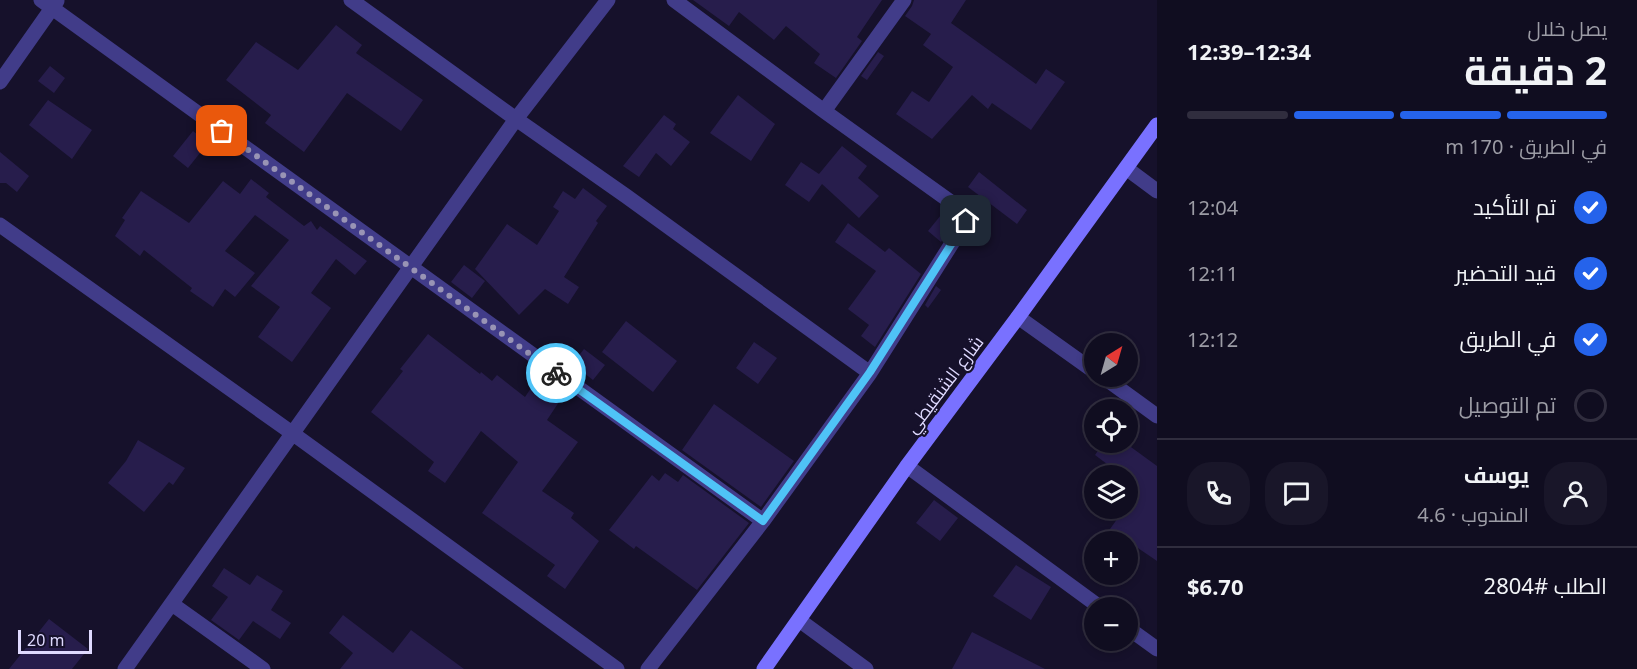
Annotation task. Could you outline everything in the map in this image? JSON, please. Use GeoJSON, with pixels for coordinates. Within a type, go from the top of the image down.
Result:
{"type":"FeatureCollection","features":[{"type":"Feature","properties":{"kind":"street"},"geometry":{"type":"LineString","coordinates":[[351,0],[870,372]]}},
{"type":"Feature","properties":{"kind":"street"},"geometry":{"type":"LineString","coordinates":[[125,669],[516,119],[608,0]]}},
{"type":"Feature","properties":{"kind":"street"},"geometry":{"type":"LineString","coordinates":[[648,669],[763,521],[870,372],[966,221],[955,206],[674,0]]}},
{"type":"Feature","properties":{"kind":"street"},"geometry":{"type":"LineString","coordinates":[[824,111],[904,0]]}},
{"type":"Feature","properties":{"kind":"street"},"geometry":{"type":"LineString","coordinates":[[0,82],[51,3],[411,268],[763,521]]}},
{"type":"Feature","properties":{"kind":"street","name":"شارع الشنقيطي"},"geometry":{"type":"LineString","coordinates":[[764,669],[907,466],[1157,125]]}},
{"type":"Feature","properties":{"kind":"street"},"geometry":{"type":"LineString","coordinates":[[1126,168],[1157,191]]}},
{"type":"Feature","properties":{"kind":"street"},"geometry":{"type":"LineString","coordinates":[[0,225],[292,433],[616,669]]}},
{"type":"Feature","properties":{"kind":"street"},"geometry":{"type":"LineString","coordinates":[[1018,317],[1084,364]]}},
{"type":"Feature","properties":{"kind":"street"},"geometry":{"type":"LineString","coordinates":[[1117,387],[1157,416]]}},
{"type":"Feature","properties":{"kind":"street"},"geometry":{"type":"LineString","coordinates":[[907,466],[1086,597]]}},
{"type":"Feature","properties":{"kind":"street"},"geometry":{"type":"LineString","coordinates":[[172,604],[263,669]]}},
{"type":"Feature","properties":{"kind":"street"},"geometry":{"type":"LineString","coordinates":[[799,620],[866,669]]}},
{"type":"Feature","properties":{"kind":"street"},"geometry":{"type":"LineString","coordinates":[[1138,635],[1157,649]]}},
{"type":"Feature","properties":{"kind":"building"},"geometry":{"type":"Polygon","coordinates":[[[693,0],[882,0],[857,37],[862,41],[836,78],[814,63],[820,54],[786,26],[774,40],[739,12],[729,26],[693,0]]]}},
{"type":"Feature","properties":{"kind":"building"},"geometry":{"type":"Polygon","coordinates":[[[914,0],[966,0],[951,23],[1036,84],[1046,69],[1065,82],[1031,130],[992,103],[988,109],[972,95],[932,139],[896,114],[912,91],[929,102],[953,67],[923,45],[931,34],[905,16],[914,0]]]}},
{"type":"Feature","properties":{"kind":"building"},"geometry":{"type":"Polygon","coordinates":[[[336,25],[362,45],[356,53],[423,100],[401,131],[347,93],[304,152],[265,123],[271,115],[226,80],[256,42],[298,70],[336,25]]]}},
{"type":"Feature","properties":{"kind":"building"},"geometry":{"type":"Polygon","coordinates":[[[878,52],[884,56],[867,80],[861,76],[878,52]]]}},
{"type":"Feature","properties":{"kind":"building"},"geometry":{"type":"Polygon","coordinates":[[[50,66],[65,78],[54,93],[38,81],[50,66]]]}},
{"type":"Feature","properties":{"kind":"building"},"geometry":{"type":"Polygon","coordinates":[[[738,95],[775,124],[751,161],[710,133],[738,95]]]}},
{"type":"Feature","properties":{"kind":"building"},"geometry":{"type":"Polygon","coordinates":[[[48,100],[92,130],[72,159],[29,125],[48,100]]]}},
{"type":"Feature","properties":{"kind":"building"},"geometry":{"type":"Polygon","coordinates":[[[664,115],[676,124],[673,129],[690,142],[671,166],[656,153],[639,177],[623,166],[664,115]]]}},
{"type":"Feature","properties":{"kind":"building"},"geometry":{"type":"Polygon","coordinates":[[[193,131],[208,143],[188,168],[173,156],[193,131]]]}},
{"type":"Feature","properties":{"kind":"building"},"geometry":{"type":"Polygon","coordinates":[[[842,146],[867,166],[858,178],[879,196],[859,218],[822,184],[809,202],[785,185],[801,162],[819,174],[842,146]]]}},
{"type":"Feature","properties":{"kind":"building"},"geometry":{"type":"Polygon","coordinates":[[[0,152],[29,176],[17,192],[6,183],[0,183],[0,152]]]}},
{"type":"Feature","properties":{"kind":"building"},"geometry":{"type":"Polygon","coordinates":[[[979,172],[1027,210],[1017,224],[968,187],[979,172]]]}},
{"type":"Feature","properties":{"kind":"building"},"geometry":{"type":"Polygon","coordinates":[[[251,179],[269,193],[266,197],[304,226],[311,221],[317,230],[320,226],[367,261],[355,275],[336,259],[311,293],[331,308],[292,362],[258,337],[280,307],[251,286],[289,240],[255,215],[225,251],[255,273],[235,297],[225,289],[213,307],[190,291],[192,288],[144,250],[140,256],[115,236],[125,220],[122,218],[141,191],[189,223],[223,181],[240,194],[251,179]]]}},
{"type":"Feature","properties":{"kind":"building"},"geometry":{"type":"Polygon","coordinates":[[[583,188],[607,206],[564,277],[579,287],[568,304],[545,289],[519,315],[475,269],[507,224],[537,245],[559,211],[553,207],[563,191],[575,199],[583,188]]]}},
{"type":"Feature","properties":{"kind":"building"},"geometry":{"type":"Polygon","coordinates":[[[941,215],[953,224],[941,242],[928,231],[941,215]]]}},
{"type":"Feature","properties":{"kind":"building"},"geometry":{"type":"Polygon","coordinates":[[[848,223],[885,252],[889,248],[921,274],[875,347],[861,336],[869,325],[848,309],[876,271],[835,242],[848,223]]]}},
{"type":"Feature","properties":{"kind":"building"},"geometry":{"type":"Polygon","coordinates":[[[464,265],[485,281],[472,298],[451,282],[464,265]]]}},
{"type":"Feature","properties":{"kind":"building"},"geometry":{"type":"Polygon","coordinates":[[[936,286],[941,290],[928,308],[925,305],[936,286]]]}},
{"type":"Feature","properties":{"kind":"building"},"geometry":{"type":"Polygon","coordinates":[[[626,321],[677,361],[653,392],[602,352],[626,321]]]}},
{"type":"Feature","properties":{"kind":"building"},"geometry":{"type":"Polygon","coordinates":[[[428,334],[492,381],[497,375],[525,397],[533,385],[559,402],[547,420],[578,442],[542,491],[574,513],[571,518],[599,541],[565,589],[547,576],[555,565],[482,513],[518,462],[481,431],[445,483],[428,471],[434,462],[371,412],[403,371],[400,369],[428,334]]]}},
{"type":"Feature","properties":{"kind":"building"},"geometry":{"type":"Polygon","coordinates":[[[754,342],[777,358],[758,384],[736,368],[754,342]]]}},
{"type":"Feature","properties":{"kind":"building"},"geometry":{"type":"Polygon","coordinates":[[[584,349],[605,365],[593,380],[572,364],[584,349]]]}},
{"type":"Feature","properties":{"kind":"building"},"geometry":{"type":"Polygon","coordinates":[[[714,404],[794,461],[761,507],[682,450],[714,404]]]}},
{"type":"Feature","properties":{"kind":"building"},"geometry":{"type":"Polygon","coordinates":[[[138,440],[185,468],[173,485],[169,482],[144,512],[108,483],[126,461],[138,440]]]}},
{"type":"Feature","properties":{"kind":"building"},"geometry":{"type":"Polygon","coordinates":[[[1138,452],[1157,466],[1157,561],[1138,548],[1138,531],[1110,529],[1117,519],[1138,519],[1138,465],[1108,465],[1095,455],[1096,453],[1138,452]]]}},
{"type":"Feature","properties":{"kind":"building"},"geometry":{"type":"Polygon","coordinates":[[[665,473],[678,482],[683,475],[749,523],[697,590],[636,546],[634,549],[609,530],[652,475],[659,481],[665,473]]]}},
{"type":"Feature","properties":{"kind":"building"},"geometry":{"type":"Polygon","coordinates":[[[934,500],[958,518],[940,541],[916,523],[934,500]]]}},
{"type":"Feature","properties":{"kind":"building"},"geometry":{"type":"Polygon","coordinates":[[[1016,565],[1051,587],[1031,620],[993,596],[1016,565]]]}},
{"type":"Feature","properties":{"kind":"building"},"geometry":{"type":"Polygon","coordinates":[[[224,568],[250,585],[257,575],[283,591],[271,610],[291,623],[280,639],[253,621],[239,640],[211,620],[228,597],[212,586],[224,568]]]}},
{"type":"Feature","properties":{"kind":"building"},"geometry":{"type":"Polygon","coordinates":[[[343,615],[393,653],[411,630],[464,669],[340,669],[353,653],[329,633],[343,615]]]}},
{"type":"Feature","properties":{"kind":"building"},"geometry":{"type":"Polygon","coordinates":[[[49,619],[88,649],[72,669],[9,669],[49,619]]]}},
{"type":"Feature","properties":{"kind":"building"},"geometry":{"type":"Polygon","coordinates":[[[972,632],[1045,669],[952,669],[972,632]]]}},
{"type":"Feature","properties":{"kind":"way so far"},"geometry":{"type":"LineString","coordinates":[[222,131],[556,373]]}},
{"type":"Feature","properties":{"kind":"route"},"geometry":{"type":"LineString","coordinates":[[556,373],[763,521],[870,372],[966,221]]}}]}
